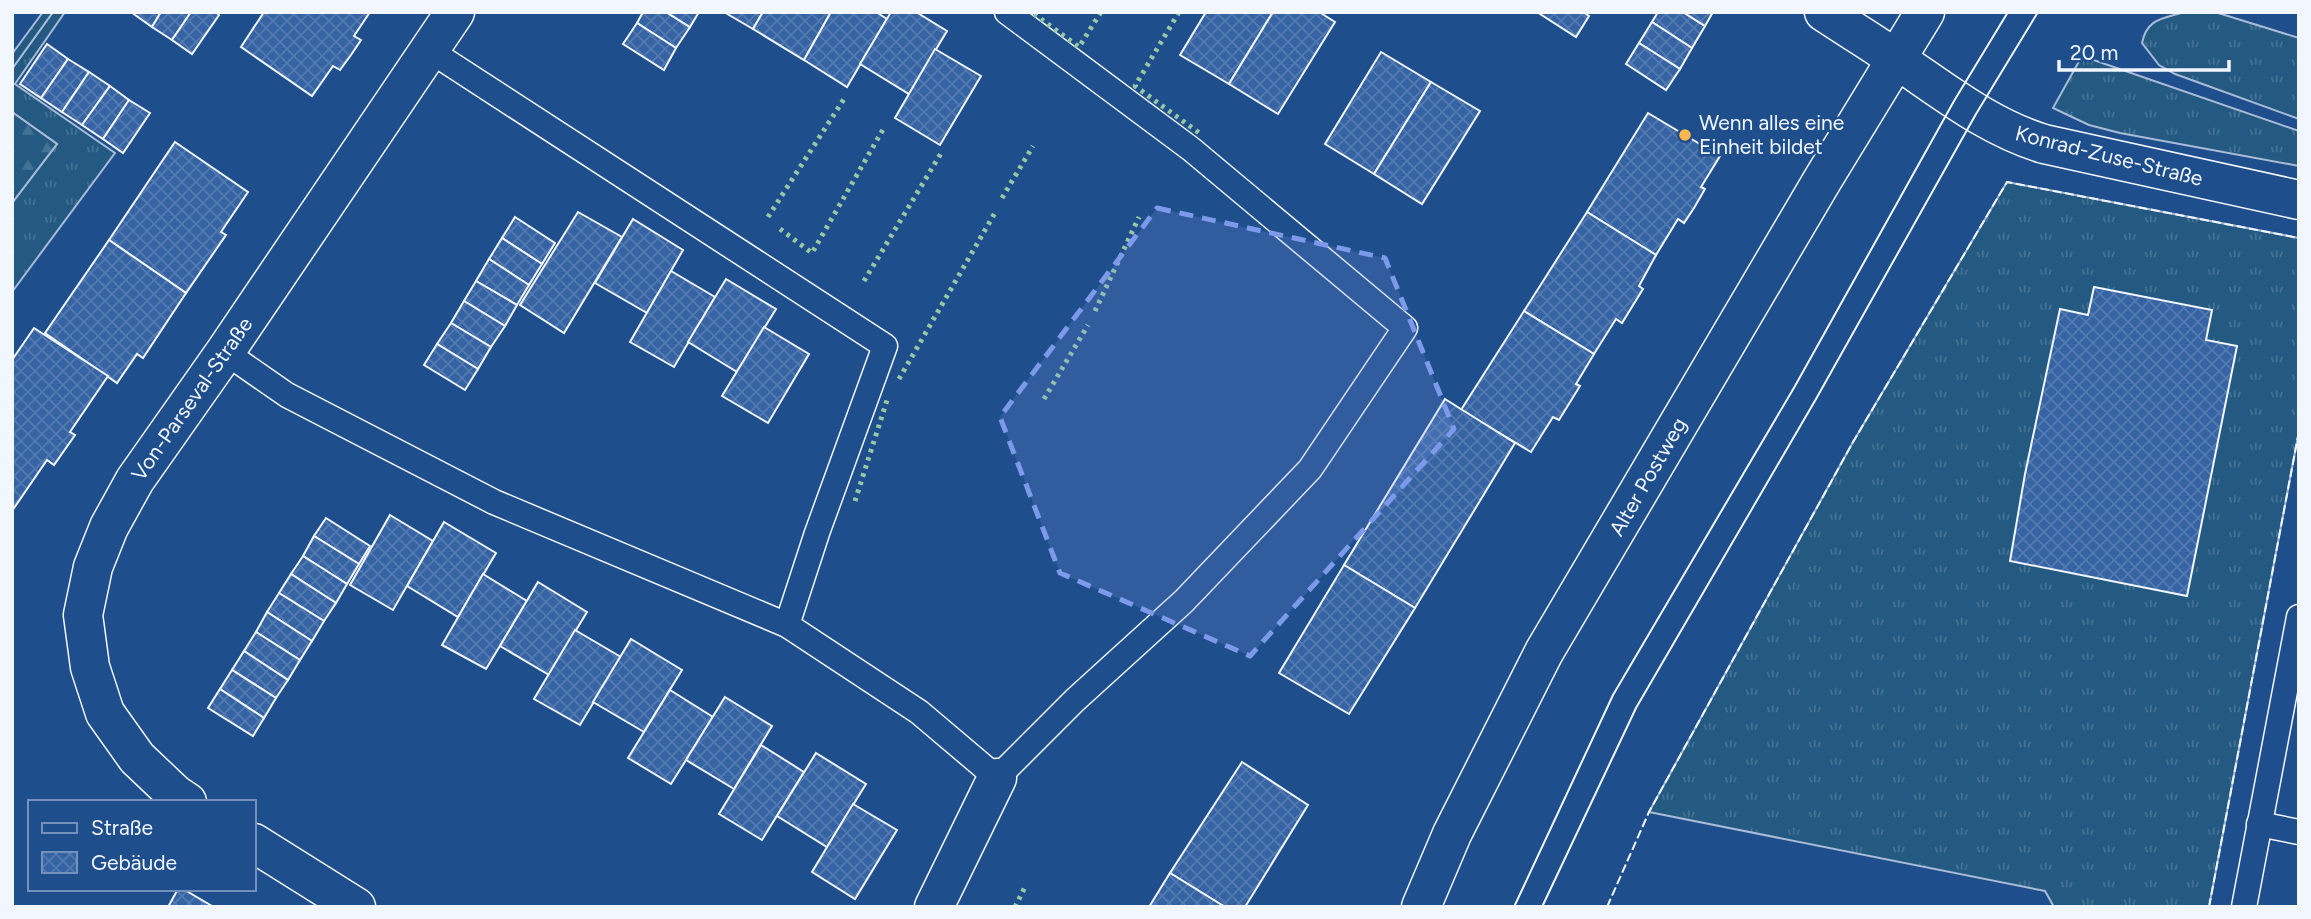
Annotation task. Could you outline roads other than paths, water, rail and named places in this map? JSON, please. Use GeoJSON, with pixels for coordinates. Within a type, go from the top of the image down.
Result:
{"type":"FeatureCollection","features":[{"type":"Feature","properties":{"kind":"street","name":"Von-Parseval-Straße"},"geometry":{"type":"LineString","coordinates":[[184,800],[137,758],[105,713],[90,667],[83,615],[93,567],[109,527],[135,480],[455,12]]}},
{"type":"Feature","properties":{"kind":"street"},"geometry":{"type":"LineString","coordinates":[[1824,12],[1897,60]]}},
{"type":"Feature","properties":{"kind":"street","name":"Alter Postweg"},"geometry":{"type":"LineString","coordinates":[[1421,907],[1452,834],[1545,652],[1823,179],[1925,12]]}},
{"type":"Feature","properties":{"kind":"street","name":"Konrad-Zuse-Straße"},"geometry":{"type":"LineString","coordinates":[[1897,60],[1954,101],[2015,135],[2044,144],[2299,200]]}},
{"type":"Feature","properties":{"kind":"street"},"geometry":{"type":"LineString","coordinates":[[934,907],[998,778]]}},
{"type":"Feature","properties":{"kind":"street"},"geometry":{"type":"LineString","coordinates":[[256,844],[356,907]]}},
{"type":"Feature","properties":{"kind":"lane"},"geometry":{"type":"LineString","coordinates":[[225,352],[287,395],[494,502],[786,625],[919,712],[998,778],[1075,700],[1184,601],[1310,469],[1405,328],[1191,149],[1007,12]]}},
{"type":"Feature","properties":{"kind":"lane"},"geometry":{"type":"LineString","coordinates":[[429,50],[885,346],[786,625]]}},
{"type":"Feature","properties":{"kind":"lane"},"geometry":{"type":"LineString","coordinates":[[2244,907],[2259,824],[2289,715],[2299,617]]}},
{"type":"Feature","properties":{"kind":"lane"},"geometry":{"type":"LineString","coordinates":[[2259,824],[2299,832]]}},
{"type":"Feature","properties":{"kind":"tram line"},"geometry":{"type":"LineString","coordinates":[[1514,907],[1613,695],[1795,386],[1954,101],[2008,12]]}},
{"type":"Feature","properties":{"kind":"tram line"},"geometry":{"type":"LineString","coordinates":[[1542,907],[1636,708],[1816,399],[1976,114],[2038,12]]}},
{"type":"Feature","properties":{"kind":"place","name":"Wenn alles eine Einheit bildet"},"geometry":{"type":"Point","coordinates":[1685,135]}}]}
